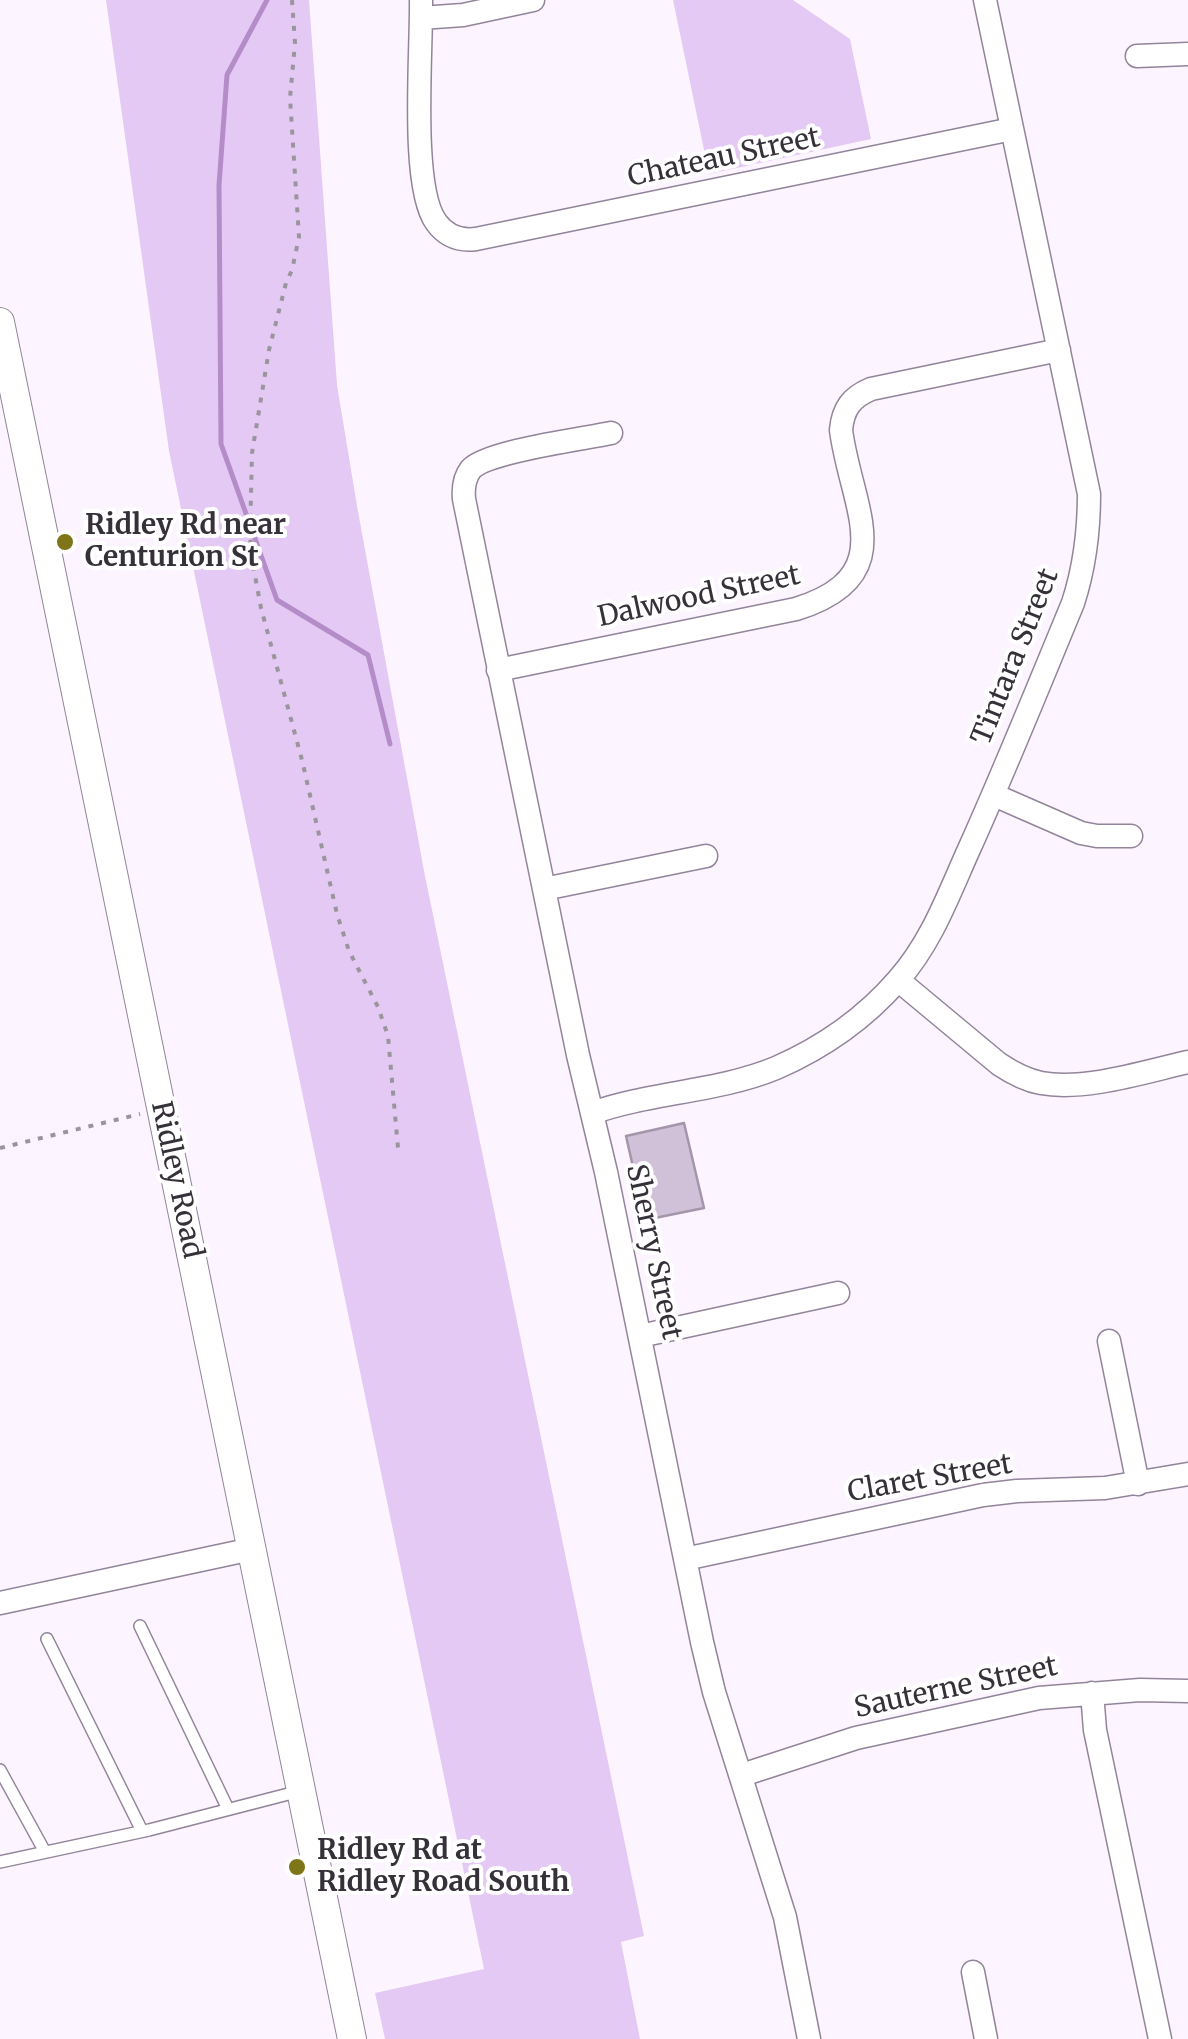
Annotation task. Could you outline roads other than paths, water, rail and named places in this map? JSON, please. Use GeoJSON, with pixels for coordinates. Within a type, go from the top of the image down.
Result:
{"type":"FeatureCollection","features":[{"type":"Feature","properties":{"kind":"street"},"geometry":{"type":"LineString","coordinates":[[421,9],[463,14],[532,0]]}},
{"type":"Feature","properties":{"kind":"street","name":"Tintara Street"},"geometry":{"type":"LineString","coordinates":[[592,1113],[774,1068],[838,1034],[898,980],[923,948],[994,795],[1074,603],[1089,528],[1089,494],[985,0]]}},
{"type":"Feature","properties":{"kind":"street","name":"Chateau Street"},"geometry":{"type":"LineString","coordinates":[[421,9],[422,170],[442,244],[1012,129]]}},
{"type":"Feature","properties":{"kind":"street"},"geometry":{"type":"LineString","coordinates":[[1137,56],[1188,54]]}},
{"type":"Feature","properties":{"kind":"street","name":"Ridley Road"},"geometry":{"type":"LineString","coordinates":[[0,322],[9,414],[252,1550],[352,2039]]}},
{"type":"Feature","properties":{"kind":"street","name":"Dalwood Street"},"geometry":{"type":"LineString","coordinates":[[498,670],[796,609],[830,596],[858,565],[864,540],[842,441],[838,402],[872,390],[1060,350]]}},
{"type":"Feature","properties":{"kind":"street","name":"Sherry Street"},"geometry":{"type":"LineString","coordinates":[[611,433],[461,468],[464,500],[684,1559],[714,1692],[786,1917],[809,2039]]}},
{"type":"Feature","properties":{"kind":"street"},"geometry":{"type":"LineString","coordinates":[[994,795],[1081,833],[1131,836]]}},
{"type":"Feature","properties":{"kind":"street"},"geometry":{"type":"LineString","coordinates":[[544,889],[706,856]]}},
{"type":"Feature","properties":{"kind":"street"},"geometry":{"type":"LineString","coordinates":[[898,980],[998,1064],[1038,1091],[1188,1062]]}},
{"type":"Feature","properties":{"kind":"street"},"geometry":{"type":"LineString","coordinates":[[640,1336],[838,1294]]}},
{"type":"Feature","properties":{"kind":"street"},"geometry":{"type":"LineString","coordinates":[[1109,1340],[1138,1484]]}},
{"type":"Feature","properties":{"kind":"street","name":"Claret Street"},"geometry":{"type":"LineString","coordinates":[[684,1559],[983,1496],[1105,1488],[1188,1474]]}},
{"type":"Feature","properties":{"kind":"street"},"geometry":{"type":"LineString","coordinates":[[0,1603],[252,1550]]}},
{"type":"Feature","properties":{"kind":"street","name":"Sauterne Street"},"geometry":{"type":"LineString","coordinates":[[742,1776],[856,1738],[1038,1698],[1188,1691]]}},
{"type":"Feature","properties":{"kind":"street"},"geometry":{"type":"LineString","coordinates":[[1092,1693],[1095,1730],[1160,2039]]}},
{"type":"Feature","properties":{"kind":"street"},"geometry":{"type":"LineString","coordinates":[[973,1972],[986,2039]]}},
{"type":"Feature","properties":{"kind":"lane"},"geometry":{"type":"LineString","coordinates":[[140,1626],[228,1809]]}},
{"type":"Feature","properties":{"kind":"lane"},"geometry":{"type":"LineString","coordinates":[[47,1640],[142,1831]]}},
{"type":"Feature","properties":{"kind":"lane"},"geometry":{"type":"LineString","coordinates":[[0,1770],[45,1852]]}},
{"type":"Feature","properties":{"kind":"lane"},"geometry":{"type":"LineString","coordinates":[[0,1862],[300,1791]]}},
{"type":"Feature","properties":{"kind":"waterway"},"geometry":{"type":"LineString","coordinates":[[267,0],[227,75],[219,185],[221,444],[277,600],[368,655],[390,744]]}},
{"type":"Feature","properties":{"kind":"place","name":"Ridley Rd near Centurion St"},"geometry":{"type":"Point","coordinates":[65,542]}},
{"type":"Feature","properties":{"kind":"place","name":"Ridley Rd at Ridley Road South"},"geometry":{"type":"Point","coordinates":[297,1867]}}]}
